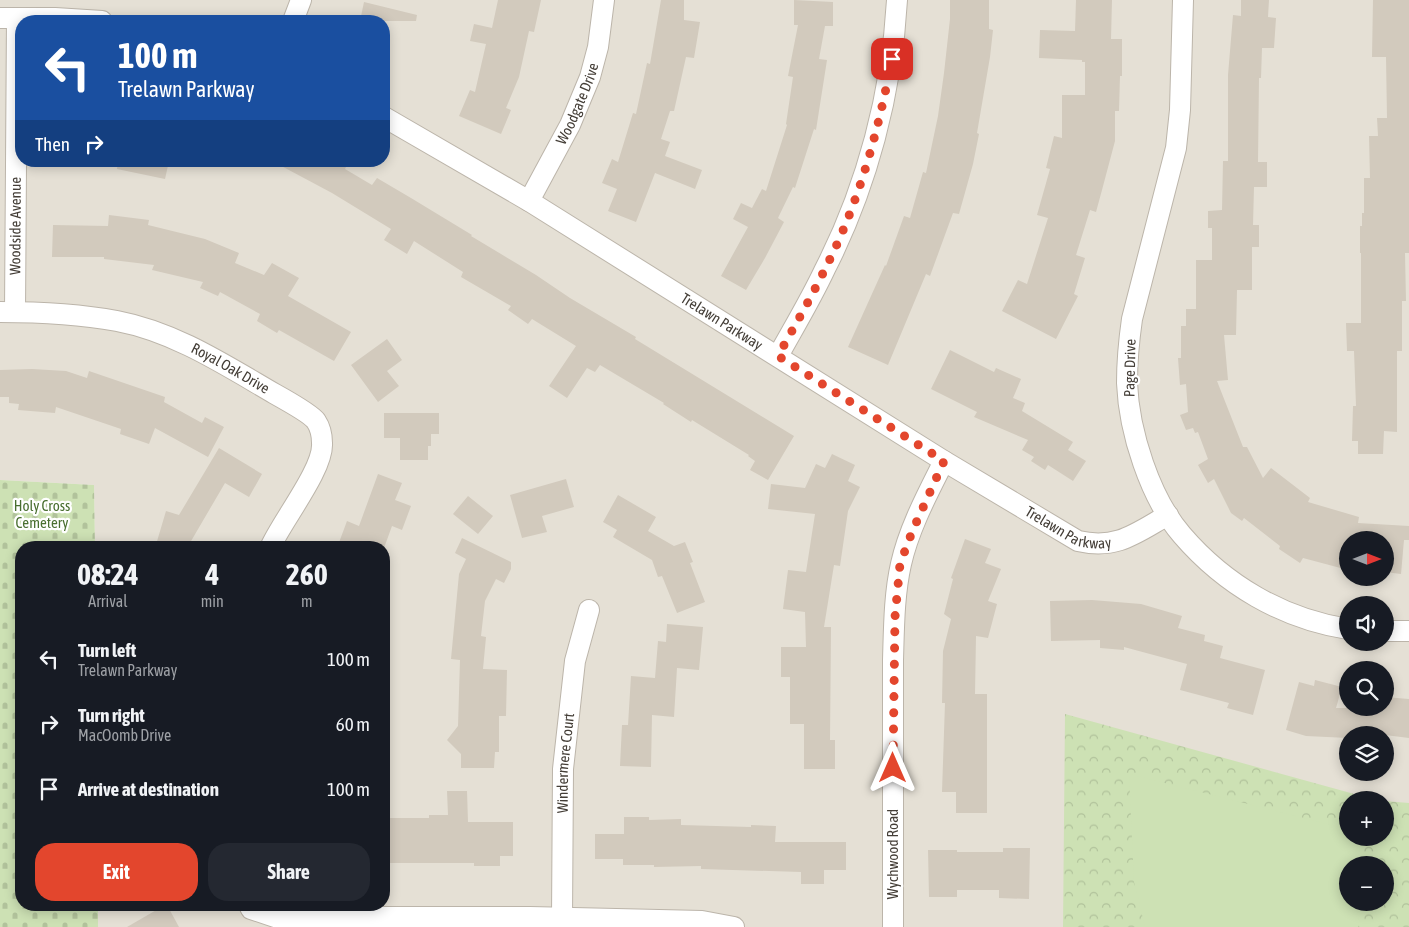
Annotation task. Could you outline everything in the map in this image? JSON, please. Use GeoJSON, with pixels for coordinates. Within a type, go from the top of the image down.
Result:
{"type":"FeatureCollection","features":[{"type":"Feature","properties":{"kind":"street"},"geometry":{"type":"LineString","coordinates":[[295,15],[301,0]]}},
{"type":"Feature","properties":{"kind":"street","name":"Woodgate Drive"},"geometry":{"type":"LineString","coordinates":[[529,201],[570,125],[590,77],[598,47],[604,0]]}},
{"type":"Feature","properties":{"kind":"street"},"geometry":{"type":"LineString","coordinates":[[778,356],[826,268],[863,176],[878,126],[885,93],[894,43],[897,0]]}},
{"type":"Feature","properties":{"kind":"street","name":"Page Drive"},"geometry":{"type":"LineString","coordinates":[[1183,0],[1180,110],[1176,148],[1132,319],[1128,362],[1130,406],[1136,436],[1155,490],[1168,515],[1182,535],[1216,569],[1246,592],[1284,612],[1327,626],[1339,628]]}},
{"type":"Feature","properties":{"kind":"street","name":"Woodside Avenue"},"geometry":{"type":"LineString","coordinates":[[8,312],[9,18]]}},
{"type":"Feature","properties":{"kind":"street","name":"Trelawn Parkway"},"geometry":{"type":"LineString","coordinates":[[390,120],[529,201],[944,461],[1078,541],[1103,544],[1126,539],[1168,515]]}},
{"type":"Feature","properties":{"kind":"street","name":"Royal Oak Drive"},"geometry":{"type":"LineString","coordinates":[[8,312],[53,313],[118,321],[164,336],[195,348],[224,364],[292,404],[315,420],[323,445],[320,455],[304,490],[274,541]]}},
{"type":"Feature","properties":{"kind":"street","name":"Wychwood Road"},"geometry":{"type":"LineString","coordinates":[[893,927],[893,660],[900,564],[912,532],[944,461]]}},
{"type":"Feature","properties":{"kind":"street","name":"Windermere Court"},"geometry":{"type":"LineString","coordinates":[[562,918],[562,769],[575,661],[589,610]]}},
{"type":"Feature","properties":{"kind":"street"},"geometry":{"type":"LineString","coordinates":[[1394,631],[1409,631]]}},
{"type":"Feature","properties":{"kind":"street"},"geometry":{"type":"LineString","coordinates":[[258,911],[275,916],[702,921],[734,927]]}},
{"type":"Feature","properties":{"kind":"shaded area"},"geometry":{"type":"Polygon","coordinates":[[[0,0],[1409,0],[1409,927],[98,927],[98,911],[390,911],[390,541],[95,541],[94,485],[0,480],[0,0]]]}},
{"type":"Feature","properties":{"kind":"green space","name":"Holy Cross Cemetery"},"geometry":{"type":"Polygon","coordinates":[[[0,480],[94,485],[95,541],[15,541],[15,911],[98,911],[98,927],[0,927],[0,480]]]}},
{"type":"Feature","properties":{"kind":"green space"},"geometry":{"type":"Polygon","coordinates":[[[1065,714],[1343,791],[1339,791],[1339,846],[1394,846],[1394,802],[1409,803],[1409,927],[1063,927],[1065,714]]]}},
{"type":"Feature","properties":{"kind":"green space"},"geometry":{"type":"Polygon","coordinates":[[[1129,774],[1339,827],[1339,846],[1358,846],[1360,850],[1360,856],[1339,856],[1339,911],[1359,911],[1358,927],[1145,927],[1134,882],[1129,774]]]}},
{"type":"Feature","properties":{"kind":"building"},"geometry":{"type":"Polygon","coordinates":[[[498,0],[541,0],[534,32],[529,31],[519,77],[506,108],[511,110],[501,134],[459,116],[470,90],[475,92],[486,44],[470,41],[474,24],[492,28],[498,0]]]}},
{"type":"Feature","properties":{"kind":"building"},"geometry":{"type":"Polygon","coordinates":[[[661,0],[684,0],[684,20],[700,22],[694,58],[686,57],[674,111],[670,111],[661,139],[670,142],[665,156],[702,170],[695,189],[655,173],[636,222],[608,211],[617,189],[602,183],[612,159],[618,162],[633,113],[636,114],[647,63],[650,64],[661,0]]]}},
{"type":"Feature","properties":{"kind":"building"},"geometry":{"type":"Polygon","coordinates":[[[794,0],[833,2],[833,26],[825,26],[819,59],[827,60],[816,130],[814,129],[795,188],[793,187],[778,218],[784,222],[746,290],[721,276],[748,227],[733,219],[741,203],[752,208],[762,189],[766,191],[787,125],[793,77],[788,76],[798,25],[794,25],[794,0]]]}},
{"type":"Feature","properties":{"kind":"building"},"geometry":{"type":"Polygon","coordinates":[[[950,0],[989,0],[989,29],[993,30],[977,133],[979,134],[959,214],[953,213],[930,276],[926,274],[888,365],[848,347],[886,266],[904,216],[910,218],[923,172],[926,173],[938,116],[944,73],[950,19],[950,0]]]}},
{"type":"Feature","properties":{"kind":"building"},"geometry":{"type":"Polygon","coordinates":[[[1076,0],[1112,0],[1111,39],[1122,39],[1122,76],[1120,76],[1119,111],[1115,111],[1115,141],[1096,212],[1090,210],[1076,255],[1085,258],[1074,294],[1078,296],[1056,339],[1002,311],[1018,280],[1027,284],[1048,218],[1037,215],[1050,169],[1046,168],[1054,136],[1062,138],[1062,95],[1085,95],[1085,62],[1082,62],[1082,60],[1039,58],[1040,30],[1075,31],[1076,0]]]}},
{"type":"Feature","properties":{"kind":"building"},"geometry":{"type":"Polygon","coordinates":[[[1241,0],[1269,0],[1268,17],[1276,18],[1274,48],[1262,48],[1261,78],[1259,78],[1258,162],[1267,162],[1267,187],[1254,187],[1253,225],[1259,225],[1259,247],[1252,247],[1252,290],[1237,290],[1236,335],[1224,335],[1228,380],[1217,381],[1243,447],[1247,447],[1263,478],[1271,468],[1310,498],[1308,502],[1359,517],[1358,523],[1409,526],[1409,540],[1404,540],[1401,574],[1394,573],[1394,531],[1339,531],[1339,568],[1303,558],[1300,563],[1279,549],[1280,546],[1244,518],[1242,521],[1231,513],[1214,479],[1208,483],[1198,465],[1208,459],[1198,432],[1195,433],[1193,428],[1186,430],[1180,415],[1188,412],[1186,384],[1180,385],[1178,358],[1181,358],[1181,326],[1186,326],[1186,309],[1196,309],[1196,260],[1212,260],[1212,228],[1208,228],[1208,211],[1222,210],[1223,161],[1228,161],[1228,75],[1233,15],[1241,16],[1241,0]]]}},
{"type":"Feature","properties":{"kind":"building"},"geometry":{"type":"Polygon","coordinates":[[[1373,0],[1409,0],[1409,253],[1405,253],[1406,301],[1402,301],[1402,351],[1397,351],[1397,432],[1384,431],[1383,454],[1358,454],[1358,441],[1352,441],[1353,406],[1356,406],[1354,351],[1347,351],[1346,323],[1361,323],[1360,226],[1362,226],[1362,213],[1364,213],[1364,178],[1370,178],[1369,136],[1378,136],[1377,118],[1387,118],[1386,57],[1372,57],[1373,0]]]}},
{"type":"Feature","properties":{"kind":"building"},"geometry":{"type":"Polygon","coordinates":[[[364,2],[417,15],[416,21],[390,21],[390,15],[361,15],[364,2]]]}},
{"type":"Feature","properties":{"kind":"building"},"geometry":{"type":"Polygon","coordinates":[[[117,167],[168,167],[165,179],[117,169],[117,167]]]}},
{"type":"Feature","properties":{"kind":"building"},"geometry":{"type":"Polygon","coordinates":[[[283,167],[346,167],[345,169],[372,185],[377,178],[472,235],[570,298],[636,337],[635,339],[794,436],[768,480],[750,470],[755,461],[749,455],[692,420],[691,422],[664,403],[600,365],[595,372],[587,368],[567,398],[549,386],[576,346],[532,319],[528,324],[508,310],[511,306],[461,277],[463,272],[414,241],[407,254],[384,240],[391,229],[332,193],[283,167]]]}},
{"type":"Feature","properties":{"kind":"building"},"geometry":{"type":"Polygon","coordinates":[[[109,215],[149,220],[148,225],[205,239],[239,253],[235,263],[264,275],[272,263],[299,278],[288,296],[351,332],[334,361],[279,330],[277,333],[257,321],[260,314],[220,292],[218,296],[200,288],[203,282],[152,270],[154,265],[104,259],[104,257],[52,257],[53,225],[108,226],[109,215]]]}},
{"type":"Feature","properties":{"kind":"building"},"geometry":{"type":"Polygon","coordinates":[[[387,339],[402,360],[387,371],[399,386],[378,402],[351,365],[387,339]]]}},
{"type":"Feature","properties":{"kind":"building"},"geometry":{"type":"Polygon","coordinates":[[[950,350],[994,372],[996,368],[1021,379],[1013,398],[1025,403],[1022,411],[1073,442],[1068,450],[1086,461],[1073,481],[1048,465],[1045,470],[1031,461],[1034,457],[1022,450],[1028,440],[974,417],[977,412],[931,389],[950,350]]]}},
{"type":"Feature","properties":{"kind":"building"},"geometry":{"type":"Polygon","coordinates":[[[0,370],[66,371],[87,378],[89,371],[165,397],[164,402],[202,423],[205,417],[224,427],[208,457],[155,428],[149,444],[120,434],[121,429],[56,407],[55,413],[18,410],[19,404],[9,403],[9,397],[0,397],[0,370]]]}},
{"type":"Feature","properties":{"kind":"building"},"geometry":{"type":"Polygon","coordinates":[[[384,413],[439,413],[439,434],[431,434],[431,446],[428,446],[428,460],[400,460],[400,438],[384,438],[384,413]]]}},
{"type":"Feature","properties":{"kind":"building"},"geometry":{"type":"Polygon","coordinates":[[[219,448],[262,474],[249,497],[225,483],[191,541],[157,541],[166,511],[179,515],[219,448]]]}},
{"type":"Feature","properties":{"kind":"building"},"geometry":{"type":"Polygon","coordinates":[[[832,454],[855,465],[848,481],[860,487],[848,511],[840,566],[834,565],[824,627],[831,627],[830,740],[835,740],[835,769],[804,769],[804,724],[790,724],[790,677],[781,677],[781,647],[806,647],[805,612],[783,609],[788,570],[806,572],[815,514],[768,509],[771,484],[805,488],[816,464],[825,468],[832,454]]]}},
{"type":"Feature","properties":{"kind":"building"},"geometry":{"type":"Polygon","coordinates":[[[378,474],[402,483],[395,500],[411,506],[402,530],[392,526],[387,541],[340,541],[347,521],[359,526],[378,474]]]}},
{"type":"Feature","properties":{"kind":"building"},"geometry":{"type":"Polygon","coordinates":[[[566,479],[574,507],[542,516],[547,532],[522,538],[510,495],[566,479]]]}},
{"type":"Feature","properties":{"kind":"building"},"geometry":{"type":"Polygon","coordinates":[[[618,495],[656,517],[648,531],[674,546],[685,542],[693,562],[690,563],[705,602],[677,613],[662,576],[658,577],[652,560],[613,537],[617,530],[603,522],[618,495]]]}},
{"type":"Feature","properties":{"kind":"building"},"geometry":{"type":"Polygon","coordinates":[[[468,496],[493,516],[478,534],[453,514],[468,496]]]}},
{"type":"Feature","properties":{"kind":"building"},"geometry":{"type":"Polygon","coordinates":[[[462,538],[511,562],[511,569],[504,583],[496,579],[485,601],[481,636],[486,637],[483,669],[507,670],[506,716],[499,716],[499,752],[495,752],[494,768],[461,768],[461,754],[447,740],[458,726],[460,660],[451,659],[459,574],[466,559],[455,553],[462,538]]]}},
{"type":"Feature","properties":{"kind":"building"},"geometry":{"type":"Polygon","coordinates":[[[965,539],[991,549],[985,563],[1001,569],[988,601],[997,604],[988,638],[976,636],[975,694],[987,694],[987,813],[956,813],[956,792],[942,792],[945,703],[942,703],[943,651],[951,619],[944,614],[953,579],[951,578],[965,539]]]}},
{"type":"Feature","properties":{"kind":"building"},"geometry":{"type":"Polygon","coordinates":[[[1092,600],[1141,604],[1182,616],[1178,628],[1205,635],[1204,641],[1223,646],[1220,658],[1265,670],[1253,715],[1227,708],[1229,703],[1180,690],[1187,664],[1124,647],[1124,650],[1100,648],[1100,640],[1051,641],[1050,601],[1092,600]]]}},
{"type":"Feature","properties":{"kind":"building"},"geometry":{"type":"Polygon","coordinates":[[[667,624],[703,627],[699,670],[677,668],[674,717],[652,715],[651,767],[620,766],[622,725],[628,725],[631,676],[655,678],[658,641],[666,642],[667,624]]]}},
{"type":"Feature","properties":{"kind":"building"},"geometry":{"type":"Polygon","coordinates":[[[1315,680],[1339,686],[1339,698],[1336,708],[1339,708],[1339,716],[1394,716],[1394,698],[1409,699],[1409,738],[1394,736],[1394,726],[1339,726],[1339,738],[1306,736],[1286,730],[1299,682],[1314,686],[1315,680]]]}},
{"type":"Feature","properties":{"kind":"building"},"geometry":{"type":"Polygon","coordinates":[[[447,791],[467,791],[468,822],[513,822],[513,856],[500,856],[500,866],[474,866],[474,863],[390,863],[390,818],[429,818],[429,815],[448,815],[447,791]]]}},
{"type":"Feature","properties":{"kind":"building"},"geometry":{"type":"Polygon","coordinates":[[[624,817],[649,817],[649,820],[681,819],[681,825],[776,826],[775,842],[846,842],[846,870],[824,870],[824,884],[801,884],[801,872],[701,869],[701,866],[654,867],[654,865],[623,865],[623,859],[595,859],[595,834],[624,834],[624,817]]]}},
{"type":"Feature","properties":{"kind":"building"},"geometry":{"type":"Polygon","coordinates":[[[1003,848],[1030,848],[1029,899],[999,898],[999,890],[957,890],[957,897],[929,897],[928,850],[1003,852],[1003,848]]]}},
{"type":"Feature","properties":{"kind":"building"},"geometry":{"type":"Polygon","coordinates":[[[155,911],[170,911],[179,927],[127,927],[155,911]]]}},
{"type":"Feature","properties":{"kind":"route"},"geometry":{"type":"LineString","coordinates":[[892,59],[878,126],[863,176],[846,222],[826,268],[778,356],[944,461],[928,493],[900,564],[893,660],[893,768]]}}]}
